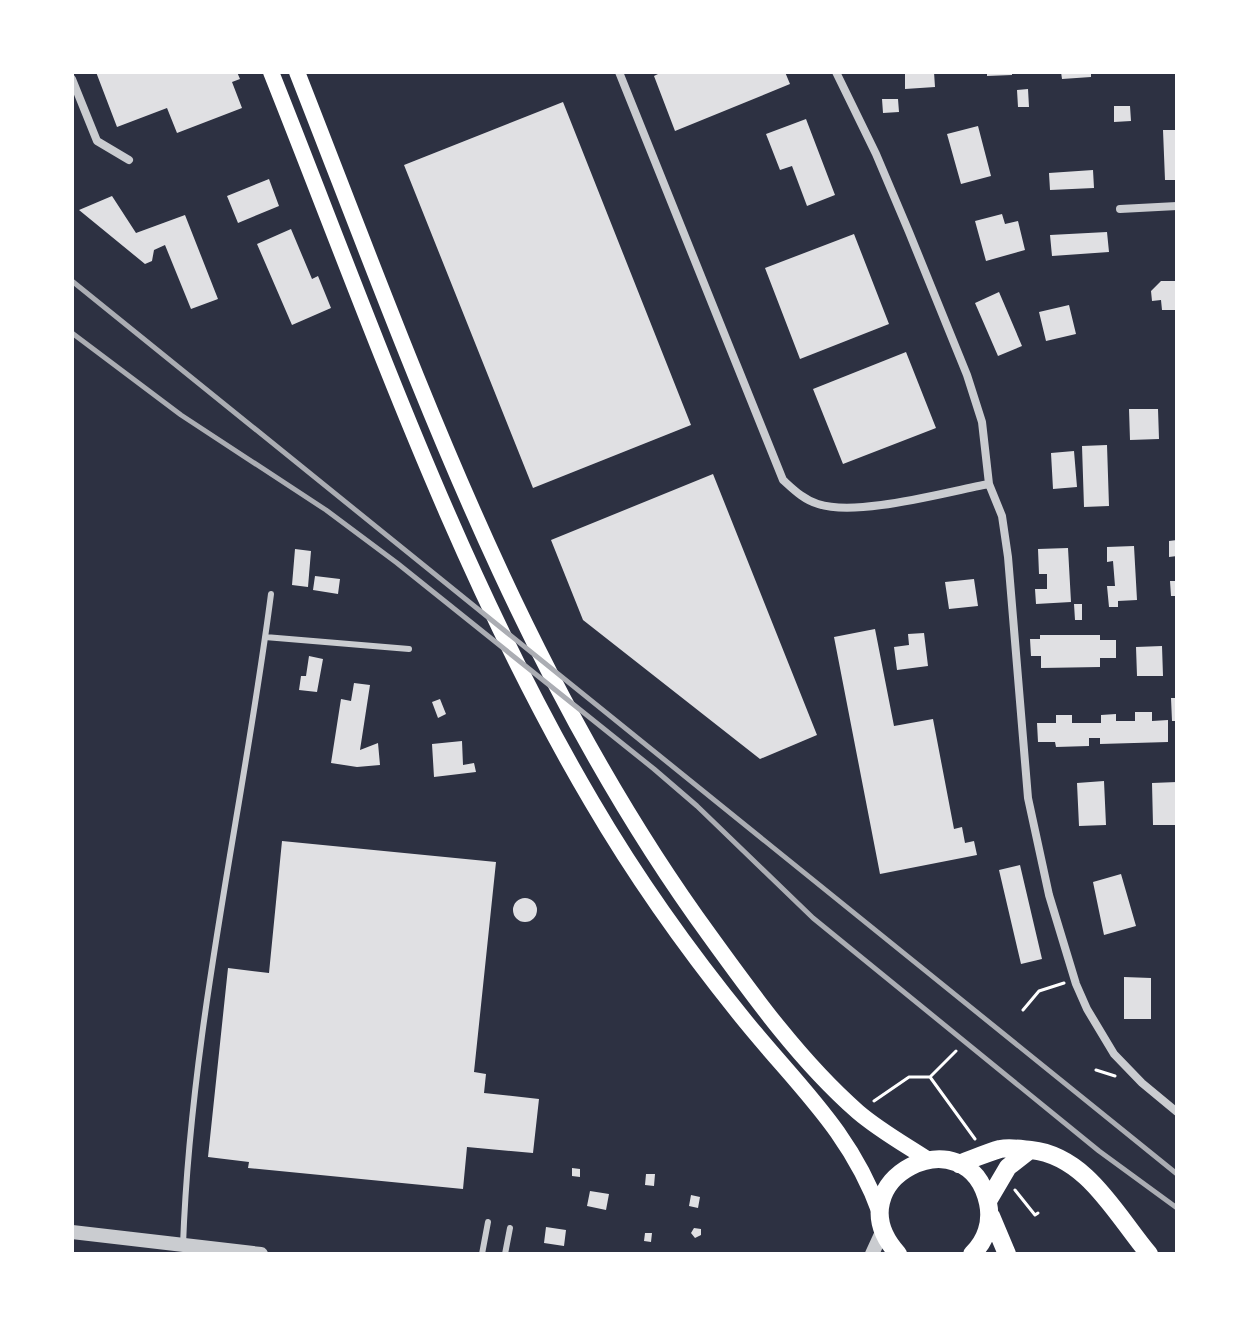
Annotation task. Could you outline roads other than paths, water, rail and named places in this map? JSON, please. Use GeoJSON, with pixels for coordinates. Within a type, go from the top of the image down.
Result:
{"type":"FeatureCollection","features":[{"type":"Feature","properties":{"kind":"main road"},"geometry":{"type":"LineString","coordinates":[[271,72],[442,499],[500,629],[546,721],[593,804],[669,921],[747,1024],[845,1140],[871,1188],[881,1221],[898,1254]]}},
{"type":"Feature","properties":{"kind":"main road"},"geometry":{"type":"LineString","coordinates":[[297,72],[470,506],[543,664],[613,791],[688,906],[801,1052],[860,1113],[927,1159]]}},
{"type":"Feature","properties":{"kind":"main road"},"geometry":{"type":"LineString","coordinates":[[959,1164],[1002,1148],[1057,1156],[1100,1191],[1149,1254]]}},
{"type":"Feature","properties":{"kind":"main road"},"geometry":{"type":"LineString","coordinates":[[972,1254],[985,1237],[989,1207],[1008,1167],[1030,1150]]}},
{"type":"Feature","properties":{"kind":"main road"},"geometry":{"type":"LineString","coordinates":[[881,1221],[883,1198],[894,1177],[912,1164],[927,1159],[943,1159],[959,1164],[977,1178],[1007,1254]]}},
{"type":"Feature","properties":{"kind":"street"},"geometry":{"type":"LineString","coordinates":[[619,72],[783,480],[797,494],[815,504],[857,509],[989,484]]}},
{"type":"Feature","properties":{"kind":"street"},"geometry":{"type":"LineString","coordinates":[[836,72],[876,154],[967,375],[982,422],[989,484],[1002,516],[1005,535],[1016,630],[1028,798],[1049,895],[1076,984],[1102,1036],[1128,1070],[1177,1112]]}},
{"type":"Feature","properties":{"kind":"street"},"geometry":{"type":"LineString","coordinates":[[72,79],[97,141],[129,160]]}},
{"type":"Feature","properties":{"kind":"street"},"geometry":{"type":"LineString","coordinates":[[1120,209],[1177,206]]}},
{"type":"Feature","properties":{"kind":"street"},"geometry":{"type":"LineString","coordinates":[[872,1254],[881,1221]]}},
{"type":"Feature","properties":{"kind":"street"},"geometry":{"type":"LineString","coordinates":[[72,1232],[261,1254]]}},
{"type":"Feature","properties":{"kind":"lane"},"geometry":{"type":"LineString","coordinates":[[183,1245],[186,1173],[196,1081],[271,594]]}},
{"type":"Feature","properties":{"kind":"lane"},"geometry":{"type":"LineString","coordinates":[[265,637],[409,649]]}},
{"type":"Feature","properties":{"kind":"lane"},"geometry":{"type":"LineString","coordinates":[[482,1254],[488,1222]]}},
{"type":"Feature","properties":{"kind":"lane"},"geometry":{"type":"LineString","coordinates":[[505,1254],[510,1228]]}},
{"type":"Feature","properties":{"kind":"railway"},"geometry":{"type":"LineString","coordinates":[[72,281],[1177,1174]]}},
{"type":"Feature","properties":{"kind":"railway"},"geometry":{"type":"LineString","coordinates":[[72,333],[181,415],[326,510],[397,563],[654,769],[697,806],[813,918],[1099,1151],[1177,1208]]}}]}
